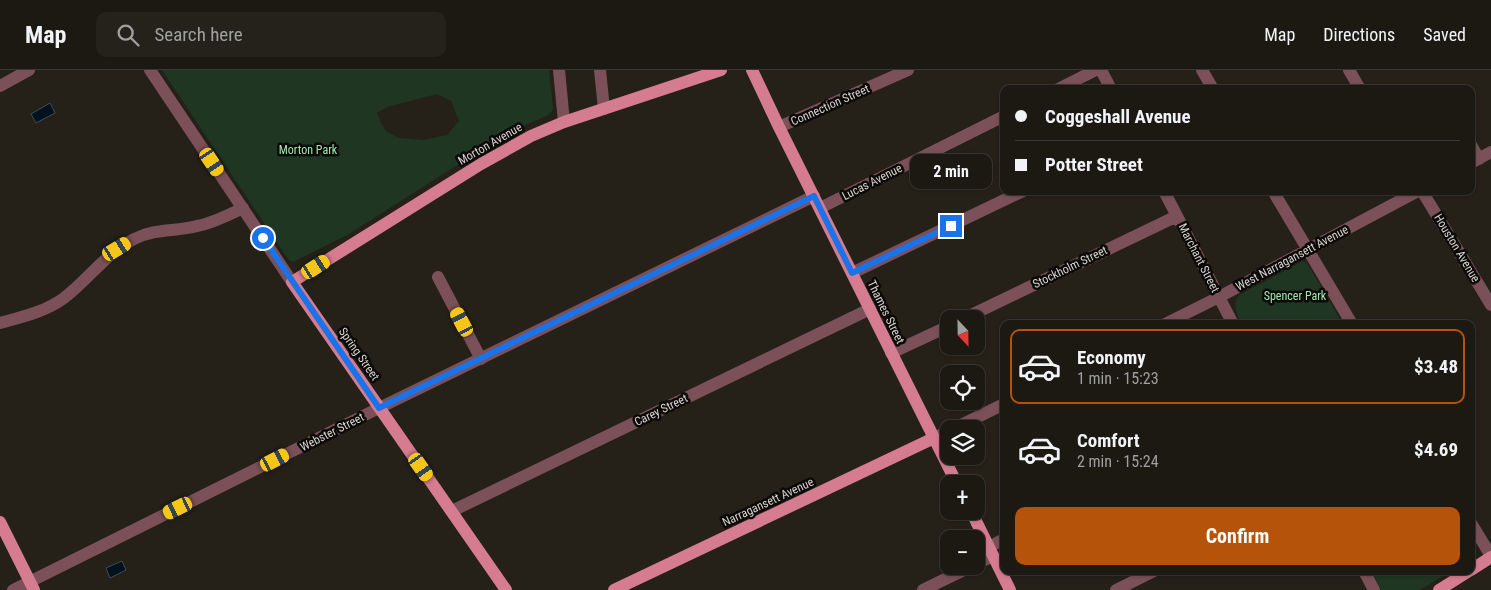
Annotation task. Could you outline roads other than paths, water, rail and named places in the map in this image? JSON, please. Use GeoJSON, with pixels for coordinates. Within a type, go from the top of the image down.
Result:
{"type":"FeatureCollection","features":[{"type":"Feature","properties":{"kind":"main road","name":"Thames Street"},"geometry":{"type":"LineString","coordinates":[[752,70],[952,475]]}},
{"type":"Feature","properties":{"kind":"main road","name":"Morton Avenue"},"geometry":{"type":"LineString","coordinates":[[292,282],[481,164],[531,136],[564,122],[715,71]]}},
{"type":"Feature","properties":{"kind":"main road","name":"Spring Street"},"geometry":{"type":"LineString","coordinates":[[292,282],[506,590]]}},
{"type":"Feature","properties":{"kind":"main road","name":"Narragansett Avenue"},"geometry":{"type":"LineString","coordinates":[[614,590],[934,438]]}},
{"type":"Feature","properties":{"kind":"main road"},"geometry":{"type":"LineString","coordinates":[[976,520],[1000,569]]}},
{"type":"Feature","properties":{"kind":"main road"},"geometry":{"type":"LineString","coordinates":[[0,522],[32,586]]}},
{"type":"Feature","properties":{"kind":"main road"},"geometry":{"type":"LineString","coordinates":[[1475,567],[1491,557]]}},
{"type":"Feature","properties":{"kind":"main road"},"geometry":{"type":"LineString","coordinates":[[1003,575],[1010,590]]}},
{"type":"Feature","properties":{"kind":"main road"},"geometry":{"type":"LineString","coordinates":[[1439,590],[1462,575]]}},
{"type":"Feature","properties":{"kind":"street"},"geometry":{"type":"LineString","coordinates":[[0,86],[29,70]]}},
{"type":"Feature","properties":{"kind":"street"},"geometry":{"type":"LineString","coordinates":[[150,70],[292,282]]}},
{"type":"Feature","properties":{"kind":"street"},"geometry":{"type":"LineString","coordinates":[[558,70],[564,122]]}},
{"type":"Feature","properties":{"kind":"street"},"geometry":{"type":"LineString","coordinates":[[600,70],[604,110]]}},
{"type":"Feature","properties":{"kind":"street","name":"Connection Street"},"geometry":{"type":"LineString","coordinates":[[779,127],[908,70]]}},
{"type":"Feature","properties":{"kind":"street"},"geometry":{"type":"LineString","coordinates":[[1066,85],[1096,70]]}},
{"type":"Feature","properties":{"kind":"street"},"geometry":{"type":"LineString","coordinates":[[1101,70],[1109,85]]}},
{"type":"Feature","properties":{"kind":"street"},"geometry":{"type":"LineString","coordinates":[[1202,70],[1211,85]]}},
{"type":"Feature","properties":{"kind":"street"},"geometry":{"type":"LineString","coordinates":[[1349,70],[1358,85]]}},
{"type":"Feature","properties":{"kind":"street","name":"Lucas Avenue"},"geometry":{"type":"LineString","coordinates":[[817,202],[1000,118]]}},
{"type":"Feature","properties":{"kind":"street"},"geometry":{"type":"LineString","coordinates":[[1475,160],[1491,152]]}},
{"type":"Feature","properties":{"kind":"street"},"geometry":{"type":"LineString","coordinates":[[852,273],[1015,195]]}},
{"type":"Feature","properties":{"kind":"street","name":"Marchant Street"},"geometry":{"type":"LineString","coordinates":[[1166,195],[1231,320]]}},
{"type":"Feature","properties":{"kind":"street"},"geometry":{"type":"LineString","coordinates":[[1275,195],[1350,320]]}},
{"type":"Feature","properties":{"kind":"street","name":"West Narragansett Avenue"},"geometry":{"type":"LineString","coordinates":[[1173,320],[1411,195]]}},
{"type":"Feature","properties":{"kind":"street","name":"Houston Avenue"},"geometry":{"type":"LineString","coordinates":[[1424,195],[1491,305]]}},
{"type":"Feature","properties":{"kind":"street","name":"Webster Street"},"geometry":{"type":"LineString","coordinates":[[13,590],[32,586],[379,408],[817,202]]}},
{"type":"Feature","properties":{"kind":"street"},"geometry":{"type":"LineString","coordinates":[[0,323],[45,309],[64,298],[117,249],[133,239],[150,232],[195,227],[227,216],[243,208]]}},
{"type":"Feature","properties":{"kind":"street","name":"Stockholm Street"},"geometry":{"type":"LineString","coordinates":[[982,310],[1177,216]]}},
{"type":"Feature","properties":{"kind":"street"},"geometry":{"type":"LineString","coordinates":[[438,277],[481,359]]}},
{"type":"Feature","properties":{"kind":"street","name":"Carey Street"},"geometry":{"type":"LineString","coordinates":[[452,511],[870,310]]}},
{"type":"Feature","properties":{"kind":"street"},"geometry":{"type":"LineString","coordinates":[[891,353],[940,330]]}},
{"type":"Feature","properties":{"kind":"street"},"geometry":{"type":"LineString","coordinates":[[971,420],[1000,406]]}},
{"type":"Feature","properties":{"kind":"street"},"geometry":{"type":"LineString","coordinates":[[934,438],[940,435]]}},
{"type":"Feature","properties":{"kind":"street"},"geometry":{"type":"LineString","coordinates":[[1475,530],[1491,557]]}},
{"type":"Feature","properties":{"kind":"street"},"geometry":{"type":"LineString","coordinates":[[985,556],[1000,543]]}},
{"type":"Feature","properties":{"kind":"street"},"geometry":{"type":"LineString","coordinates":[[923,590],[954,575]]}},
{"type":"Feature","properties":{"kind":"street"},"geometry":{"type":"LineString","coordinates":[[1116,590],[1146,575]]}},
{"type":"Feature","properties":{"kind":"street"},"geometry":{"type":"LineString","coordinates":[[1366,575],[1374,590]]}},
{"type":"Feature","properties":{"kind":"water"},"geometry":{"type":"Polygon","coordinates":[[[50,103],[55,113],[36,123],[31,114],[50,103]]]}},
{"type":"Feature","properties":{"kind":"water"},"geometry":{"type":"Polygon","coordinates":[[[122,561],[126,570],[110,578],[106,568],[122,561]]]}},
{"type":"Feature","properties":{"kind":"park label","name":"Morton Park"},"geometry":{"type":"Point","coordinates":[308,150]}},
{"type":"Feature","properties":{"kind":"park label","name":"Spencer Park"},"geometry":{"type":"Point","coordinates":[1295,296]}}]}
